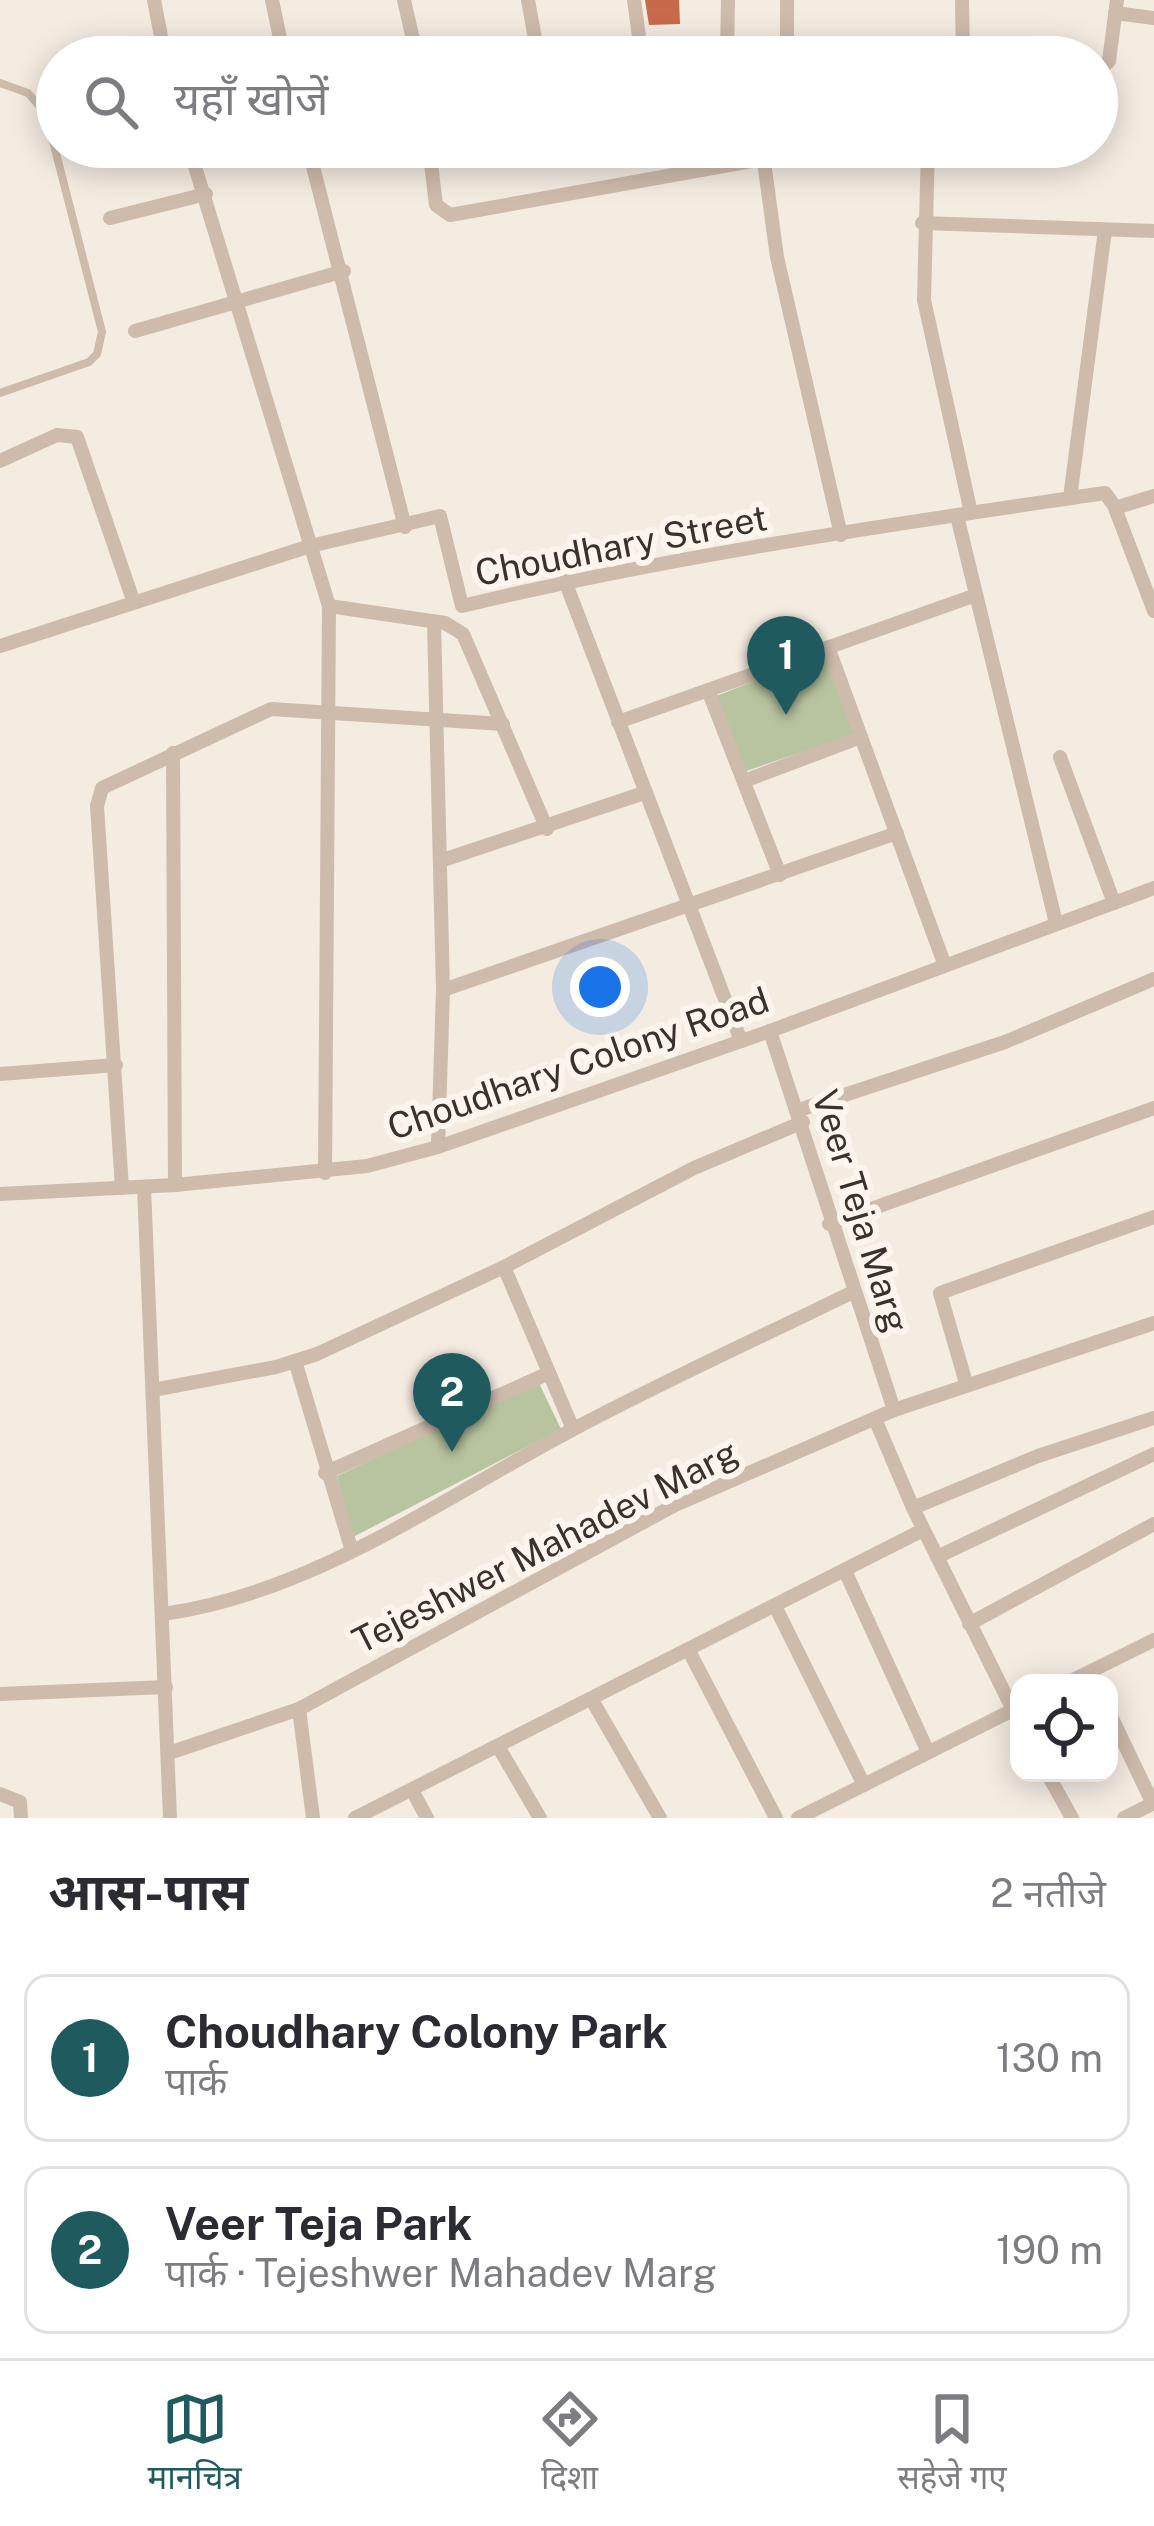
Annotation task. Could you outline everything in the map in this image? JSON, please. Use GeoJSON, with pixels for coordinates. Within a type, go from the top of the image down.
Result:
{"type":"FeatureCollection","features":[{"type":"Feature","properties":{"kind":"street"},"geometry":{"type":"LineString","coordinates":[[154,0],[161,36]]}},
{"type":"Feature","properties":{"kind":"street"},"geometry":{"type":"LineString","coordinates":[[272,0],[280,36]]}},
{"type":"Feature","properties":{"kind":"street"},"geometry":{"type":"LineString","coordinates":[[404,0],[412,36]]}},
{"type":"Feature","properties":{"kind":"street"},"geometry":{"type":"LineString","coordinates":[[528,0],[534,36]]}},
{"type":"Feature","properties":{"kind":"street"},"geometry":{"type":"LineString","coordinates":[[634,0],[639,36]]}},
{"type":"Feature","properties":{"kind":"street"},"geometry":{"type":"LineString","coordinates":[[727,36],[728,0]]}},
{"type":"Feature","properties":{"kind":"street"},"geometry":{"type":"LineString","coordinates":[[787,0],[787,36]]}},
{"type":"Feature","properties":{"kind":"street"},"geometry":{"type":"LineString","coordinates":[[962,0],[963,36]]}},
{"type":"Feature","properties":{"kind":"street"},"geometry":{"type":"LineString","coordinates":[[1116,7],[1154,18]]}},
{"type":"Feature","properties":{"kind":"street"},"geometry":{"type":"LineString","coordinates":[[197,168],[329,606],[325,1173]]}},
{"type":"Feature","properties":{"kind":"street"},"geometry":{"type":"LineString","coordinates":[[314,168],[344,271],[405,527]]}},
{"type":"Feature","properties":{"kind":"street"},"geometry":{"type":"LineString","coordinates":[[432,168],[436,205],[450,215],[687,168]]}},
{"type":"Feature","properties":{"kind":"street"},"geometry":{"type":"LineString","coordinates":[[764,168],[777,256],[841,536]]}},
{"type":"Feature","properties":{"kind":"street"},"geometry":{"type":"LineString","coordinates":[[926,168],[924,300],[976,595],[1056,923]]}},
{"type":"Feature","properties":{"kind":"street"},"geometry":{"type":"LineString","coordinates":[[110,218],[206,194]]}},
{"type":"Feature","properties":{"kind":"street"},"geometry":{"type":"LineString","coordinates":[[922,223],[1154,231]]}},
{"type":"Feature","properties":{"kind":"street"},"geometry":{"type":"LineString","coordinates":[[1070,498],[1105,230]]}},
{"type":"Feature","properties":{"kind":"street"},"geometry":{"type":"LineString","coordinates":[[135,331],[344,271]]}},
{"type":"Feature","properties":{"kind":"street"},"geometry":{"type":"LineString","coordinates":[[0,461],[57,435],[77,437],[133,600]]}},
{"type":"Feature","properties":{"kind":"street","name":"Choudhary Street"},"geometry":{"type":"LineString","coordinates":[[0,646],[310,546],[440,516],[462,606],[565,581],[1070,498],[1105,493],[1116,508]]}},
{"type":"Feature","properties":{"kind":"street"},"geometry":{"type":"LineString","coordinates":[[1154,496],[1116,508],[1154,611]]}},
{"type":"Feature","properties":{"kind":"street"},"geometry":{"type":"LineString","coordinates":[[565,581],[741,1041]]}},
{"type":"Feature","properties":{"kind":"street"},"geometry":{"type":"LineString","coordinates":[[618,722],[976,595]]}},
{"type":"Feature","properties":{"kind":"street"},"geometry":{"type":"LineString","coordinates":[[329,606],[434,622],[464,634],[547,829]]}},
{"type":"Feature","properties":{"kind":"street"},"geometry":{"type":"LineString","coordinates":[[434,622],[443,991],[438,1147]]}},
{"type":"Feature","properties":{"kind":"street"},"geometry":{"type":"LineString","coordinates":[[828,647],[944,963]]}},
{"type":"Feature","properties":{"kind":"street"},"geometry":{"type":"LineString","coordinates":[[708,690],[780,875]]}},
{"type":"Feature","properties":{"kind":"street"},"geometry":{"type":"LineString","coordinates":[[122,1188],[98,797],[110,782],[272,710],[503,724]]}},
{"type":"Feature","properties":{"kind":"street"},"geometry":{"type":"LineString","coordinates":[[744,781],[861,737]]}},
{"type":"Feature","properties":{"kind":"street"},"geometry":{"type":"LineString","coordinates":[[173,753],[176,1185]]}},
{"type":"Feature","properties":{"kind":"street"},"geometry":{"type":"LineString","coordinates":[[1060,757],[1114,903]]}},
{"type":"Feature","properties":{"kind":"street"},"geometry":{"type":"LineString","coordinates":[[440,861],[644,793]]}},
{"type":"Feature","properties":{"kind":"street"},"geometry":{"type":"LineString","coordinates":[[443,991],[897,833]]}},
{"type":"Feature","properties":{"kind":"street","name":"Choudhary Colony Road"},"geometry":{"type":"LineString","coordinates":[[0,1194],[325,1173],[438,1147],[770,1031],[1154,888]]}},
{"type":"Feature","properties":{"kind":"street"},"geometry":{"type":"LineString","coordinates":[[154,1390],[296,1361],[504,1267],[801,1116],[1005,1042],[1154,980]]}},
{"type":"Feature","properties":{"kind":"street","name":"Veer Teja Marg"},"geometry":{"type":"LineString","coordinates":[[770,1031],[894,1410]]}},
{"type":"Feature","properties":{"kind":"street"},"geometry":{"type":"LineString","coordinates":[[0,1075],[116,1065]]}},
{"type":"Feature","properties":{"kind":"street"},"geometry":{"type":"LineString","coordinates":[[830,1224],[1154,1108]]}},
{"type":"Feature","properties":{"kind":"street"},"geometry":{"type":"LineString","coordinates":[[145,1187],[170,1818]]}},
{"type":"Feature","properties":{"kind":"street"},"geometry":{"type":"LineString","coordinates":[[966,1383],[940,1293],[1154,1217]]}},
{"type":"Feature","properties":{"kind":"street"},"geometry":{"type":"LineString","coordinates":[[504,1267],[573,1429]]}},
{"type":"Feature","properties":{"kind":"street"},"geometry":{"type":"LineString","coordinates":[[163,1614],[240,1599],[352,1551],[573,1429],[853,1292]]}},
{"type":"Feature","properties":{"kind":"street","name":"Tejeshwer Mahadev Marg"},"geometry":{"type":"LineString","coordinates":[[169,1753],[299,1709],[675,1505],[894,1410],[1154,1323]]}},
{"type":"Feature","properties":{"kind":"street"},"geometry":{"type":"LineString","coordinates":[[296,1361],[325,1473],[352,1551]]}},
{"type":"Feature","properties":{"kind":"street"},"geometry":{"type":"LineString","coordinates":[[325,1473],[549,1373]]}},
{"type":"Feature","properties":{"kind":"street"},"geometry":{"type":"LineString","coordinates":[[913,1508],[1038,1456],[1154,1418]]}},
{"type":"Feature","properties":{"kind":"street"},"geometry":{"type":"LineString","coordinates":[[875,1419],[923,1530],[1010,1700]]}},
{"type":"Feature","properties":{"kind":"street"},"geometry":{"type":"LineString","coordinates":[[937,1557],[1154,1454]]}},
{"type":"Feature","properties":{"kind":"street"},"geometry":{"type":"LineString","coordinates":[[969,1624],[1154,1524]]}},
{"type":"Feature","properties":{"kind":"street"},"geometry":{"type":"LineString","coordinates":[[355,1818],[923,1530]]}},
{"type":"Feature","properties":{"kind":"street"},"geometry":{"type":"LineString","coordinates":[[845,1570],[928,1753]]}},
{"type":"Feature","properties":{"kind":"street"},"geometry":{"type":"LineString","coordinates":[[775,1606],[864,1785]]}},
{"type":"Feature","properties":{"kind":"street"},"geometry":{"type":"LineString","coordinates":[[1097,1674],[1154,1640]]}},
{"type":"Feature","properties":{"kind":"street"},"geometry":{"type":"LineString","coordinates":[[689,1651],[776,1818]]}},
{"type":"Feature","properties":{"kind":"street"},"geometry":{"type":"LineString","coordinates":[[0,1694],[166,1687]]}},
{"type":"Feature","properties":{"kind":"street"},"geometry":{"type":"LineString","coordinates":[[592,1700],[660,1818]]}},
{"type":"Feature","properties":{"kind":"street"},"geometry":{"type":"LineString","coordinates":[[299,1709],[313,1818]]}},
{"type":"Feature","properties":{"kind":"street"},"geometry":{"type":"LineString","coordinates":[[798,1818],[1010,1716]]}},
{"type":"Feature","properties":{"kind":"street"},"geometry":{"type":"LineString","coordinates":[[1118,1730],[1154,1803],[1124,1818]]}},
{"type":"Feature","properties":{"kind":"street"},"geometry":{"type":"LineString","coordinates":[[499,1748],[540,1818]]}},
{"type":"Feature","properties":{"kind":"street"},"geometry":{"type":"LineString","coordinates":[[1052,1782],[1072,1818]]}},
{"type":"Feature","properties":{"kind":"street"},"geometry":{"type":"LineString","coordinates":[[413,1792],[427,1818]]}},
{"type":"Feature","properties":{"kind":"street"},"geometry":{"type":"LineString","coordinates":[[0,1794],[20,1802],[21,1818]]}},
{"type":"Feature","properties":{"kind":"lane"},"geometry":{"type":"LineString","coordinates":[[0,83],[28,93],[36,102]]}},
{"type":"Feature","properties":{"kind":"lane"},"geometry":{"type":"LineString","coordinates":[[0,393],[89,362],[97,354],[103,332],[60,168]]}},
{"type":"Feature","properties":{"kind":"green space"},"geometry":{"type":"Polygon","coordinates":[[[823,654],[855,734],[746,771],[716,696],[823,654]]]}},
{"type":"Feature","properties":{"kind":"green space"},"geometry":{"type":"Polygon","coordinates":[[[538,1381],[561,1429],[353,1537],[337,1476],[538,1381]]]}},
{"type":"Feature","properties":{"kind":"building"},"geometry":{"type":"Polygon","coordinates":[[[645,0],[679,0],[680,24],[649,25],[645,0]]]}},
{"type":"Feature","properties":{"kind":"place","name":"Choudhary Colony Park"},"geometry":{"type":"Point","coordinates":[786,715]}},
{"type":"Feature","properties":{"kind":"place","name":"Veer Teja Park"},"geometry":{"type":"Point","coordinates":[452,1452]}}]}
